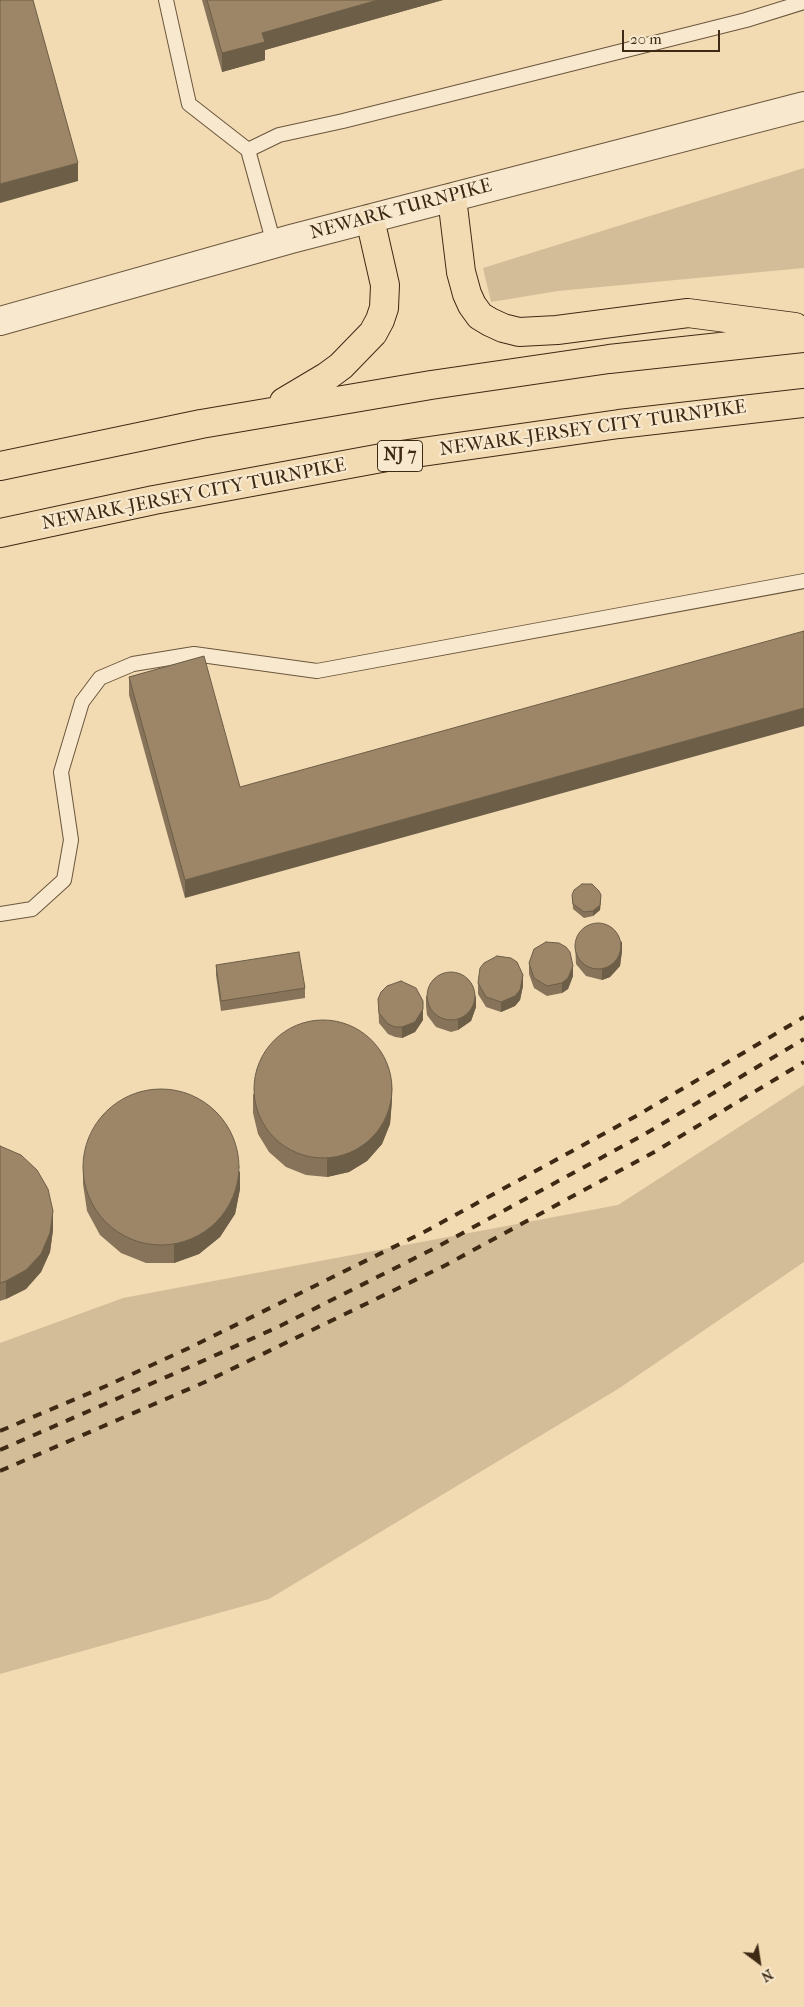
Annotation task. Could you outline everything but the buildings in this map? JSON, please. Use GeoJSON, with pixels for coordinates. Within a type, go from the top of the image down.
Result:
{"type":"FeatureCollection","features":[{"type":"Feature","properties":{"kind":"highway"},"geometry":{"type":"LineString","coordinates":[[452,198],[461,272],[467,294],[480,316],[503,328],[519,332],[557,330],[688,313],[804,329]]}},
{"type":"Feature","properties":{"kind":"highway"},"geometry":{"type":"LineString","coordinates":[[264,413],[326,377],[353,355],[373,333],[384,308],[386,296],[383,273],[370,220]]}},
{"type":"Feature","properties":{"kind":"highway"},"geometry":{"type":"LineString","coordinates":[[0,466],[264,413],[431,385],[589,362],[804,338]]}},
{"type":"Feature","properties":{"kind":"highway","name":"NEWARK-JERSEY CITY TURNPIKE"},"geometry":{"type":"LineString","coordinates":[[0,533],[154,500],[387,458],[619,424],[804,403]]}},
{"type":"Feature","properties":{"kind":"street","name":"NEWARK TURNPIKE"},"geometry":{"type":"LineString","coordinates":[[0,321],[274,244],[804,106]]}},
{"type":"Feature","properties":{"kind":"lane"},"geometry":{"type":"LineString","coordinates":[[166,0],[189,104],[248,150],[274,244]]}},
{"type":"Feature","properties":{"kind":"lane"},"geometry":{"type":"LineString","coordinates":[[248,150],[279,135],[352,119],[746,20],[804,2]]}},
{"type":"Feature","properties":{"kind":"lane"},"geometry":{"type":"LineString","coordinates":[[0,914],[32,909],[64,880],[71,840],[60,772],[82,702],[100,678],[133,664],[194,654],[316,671],[804,581]]}},
{"type":"Feature","properties":{"kind":"shaded area"},"geometry":{"type":"Polygon","coordinates":[[[804,168],[804,268],[558,291],[491,302],[483,268],[804,168]]]}},
{"type":"Feature","properties":{"kind":"shaded area"},"geometry":{"type":"Polygon","coordinates":[[[804,1085],[804,1262],[618,1389],[269,1599],[0,1674],[0,1343],[123,1298],[618,1205],[804,1085]]]}},
{"type":"Feature","properties":{"kind":"railway"},"geometry":{"type":"LineString","coordinates":[[0,1431],[189,1348],[426,1231],[638,1115],[804,1017]]}},
{"type":"Feature","properties":{"kind":"railway"},"geometry":{"type":"LineString","coordinates":[[0,1450],[280,1326],[435,1248],[645,1134],[804,1039]]}},
{"type":"Feature","properties":{"kind":"railway"},"geometry":{"type":"LineString","coordinates":[[0,1471],[205,1382],[444,1266],[656,1151],[804,1062]]}}]}
